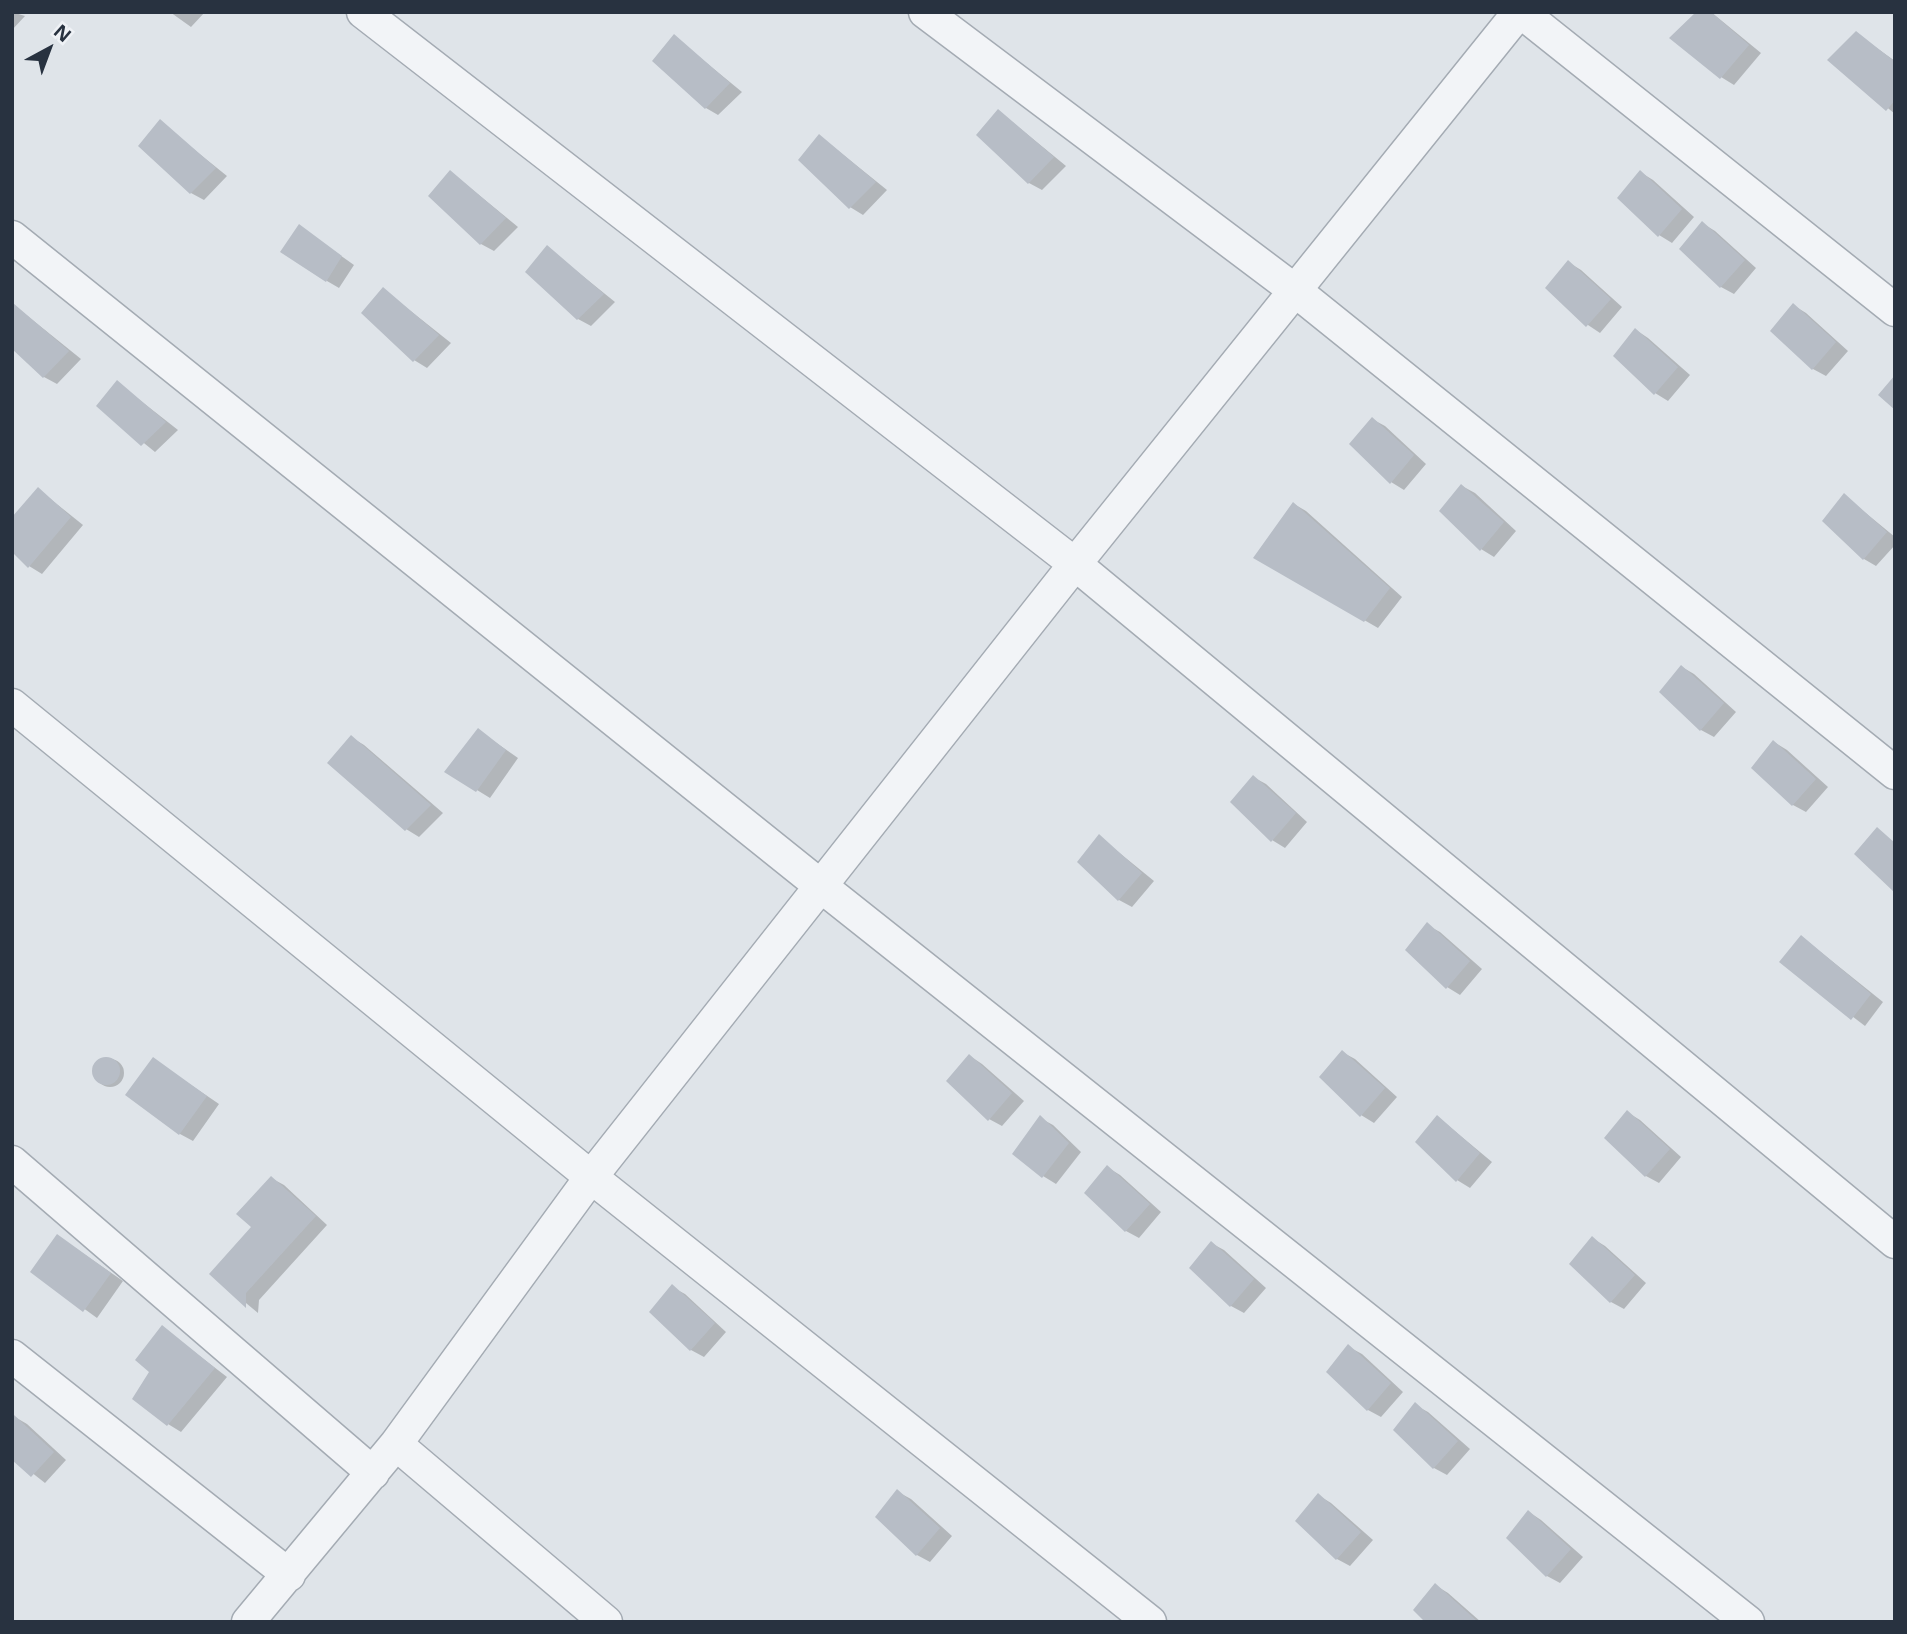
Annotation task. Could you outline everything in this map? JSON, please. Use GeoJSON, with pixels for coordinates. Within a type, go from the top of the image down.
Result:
{"type":"FeatureCollection","features":[{"type":"Feature","properties":{"kind":"street"},"geometry":{"type":"LineString","coordinates":[[363,12],[1075,564],[1895,1242]]}},
{"type":"Feature","properties":{"kind":"street"},"geometry":{"type":"LineString","coordinates":[[925,12],[1297,292],[1895,773]]}},
{"type":"Feature","properties":{"kind":"street"},"geometry":{"type":"LineString","coordinates":[[248,1622],[396,1444],[591,1177],[1075,564],[1297,292],[1520,12],[1895,310]]}},
{"type":"Feature","properties":{"kind":"street"},"geometry":{"type":"LineString","coordinates":[[12,237],[822,887],[1748,1622]]}},
{"type":"Feature","properties":{"kind":"street"},"geometry":{"type":"LineString","coordinates":[[12,705],[591,1177],[1150,1622]]}},
{"type":"Feature","properties":{"kind":"street"},"geometry":{"type":"LineString","coordinates":[[12,1162],[373,1473]]}},
{"type":"Feature","properties":{"kind":"street"},"geometry":{"type":"LineString","coordinates":[[12,1356],[289,1575]]}},
{"type":"Feature","properties":{"kind":"street"},"geometry":{"type":"LineString","coordinates":[[396,1444],[606,1622]]}},
{"type":"Feature","properties":{"kind":"building"},"geometry":{"type":"Polygon","coordinates":[[[1696,12],[1711,12],[1749,45],[1720,79],[1669,38],[1696,12]]]}},
{"type":"Feature","properties":{"kind":"building"},"geometry":{"type":"Polygon","coordinates":[[[1856,31],[1895,62],[1895,100],[1886,111],[1827,60],[1856,31]]]}},
{"type":"Feature","properties":{"kind":"building"},"geometry":{"type":"Polygon","coordinates":[[[674,34],[730,83],[705,109],[652,61],[674,34]]]}},
{"type":"Feature","properties":{"kind":"building"},"geometry":{"type":"Polygon","coordinates":[[[998,109],[1054,157],[1028,184],[976,135],[998,109]]]}},
{"type":"Feature","properties":{"kind":"building"},"geometry":{"type":"Polygon","coordinates":[[[160,119],[216,168],[190,194],[138,146],[160,119]]]}},
{"type":"Feature","properties":{"kind":"building"},"geometry":{"type":"Polygon","coordinates":[[[819,134],[876,182],[849,209],[798,160],[819,134]]]}},
{"type":"Feature","properties":{"kind":"building"},"geometry":{"type":"Polygon","coordinates":[[[450,170],[506,218],[480,245],[428,196],[450,170]]]}},
{"type":"Feature","properties":{"kind":"building"},"geometry":{"type":"Polygon","coordinates":[[[1640,170],[1682,209],[1658,237],[1617,198],[1640,170]]]}},
{"type":"Feature","properties":{"kind":"building"},"geometry":{"type":"Polygon","coordinates":[[[1702,221],[1745,260],[1720,288],[1679,249],[1702,221]]]}},
{"type":"Feature","properties":{"kind":"building"},"geometry":{"type":"Polygon","coordinates":[[[299,224],[342,256],[326,282],[280,252],[299,224]]]}},
{"type":"Feature","properties":{"kind":"building"},"geometry":{"type":"Polygon","coordinates":[[[547,245],[604,294],[577,320],[525,272],[547,245]]]}},
{"type":"Feature","properties":{"kind":"building"},"geometry":{"type":"Polygon","coordinates":[[[1568,260],[1611,299],[1586,327],[1545,288],[1568,260]]]}},
{"type":"Feature","properties":{"kind":"building"},"geometry":{"type":"Polygon","coordinates":[[[383,287],[439,335],[413,362],[361,313],[383,287]]]}},
{"type":"Feature","properties":{"kind":"building"},"geometry":{"type":"Polygon","coordinates":[[[13,303],[69,351],[43,378],[12,349],[13,303]]]}},
{"type":"Feature","properties":{"kind":"building"},"geometry":{"type":"Polygon","coordinates":[[[1793,303],[1836,342],[1812,370],[1770,331],[1793,303]]]}},
{"type":"Feature","properties":{"kind":"building"},"geometry":{"type":"Polygon","coordinates":[[[1635,328],[1678,367],[1654,395],[1613,356],[1635,328]]]}},
{"type":"Feature","properties":{"kind":"building"},"geometry":{"type":"Polygon","coordinates":[[[1895,375],[1895,410],[1878,395],[1895,375]]]}},
{"type":"Feature","properties":{"kind":"building"},"geometry":{"type":"Polygon","coordinates":[[[117,380],[166,422],[141,446],[96,406],[117,380]]]}},
{"type":"Feature","properties":{"kind":"building"},"geometry":{"type":"Polygon","coordinates":[[[1372,417],[1414,455],[1390,484],[1349,444],[1372,417]]]}},
{"type":"Feature","properties":{"kind":"building"},"geometry":{"type":"Polygon","coordinates":[[[1461,484],[1504,522],[1480,551],[1439,511],[1461,484]]]}},
{"type":"Feature","properties":{"kind":"building"},"geometry":{"type":"Polygon","coordinates":[[[38,487],[71,517],[28,568],[12,552],[12,517],[38,487]]]}},
{"type":"Feature","properties":{"kind":"building"},"geometry":{"type":"Polygon","coordinates":[[[1844,493],[1887,532],[1863,560],[1822,521],[1844,493]]]}},
{"type":"Feature","properties":{"kind":"building"},"geometry":{"type":"Polygon","coordinates":[[[1293,502],[1390,588],[1364,622],[1253,558],[1293,502]]]}},
{"type":"Feature","properties":{"kind":"building"},"geometry":{"type":"Polygon","coordinates":[[[1681,665],[1724,703],[1700,731],[1659,692],[1681,665]]]}},
{"type":"Feature","properties":{"kind":"building"},"geometry":{"type":"Polygon","coordinates":[[[478,728],[506,750],[476,792],[444,772],[478,728]]]}},
{"type":"Feature","properties":{"kind":"building"},"geometry":{"type":"Polygon","coordinates":[[[351,735],[431,805],[405,831],[327,763],[351,735]]]}},
{"type":"Feature","properties":{"kind":"building"},"geometry":{"type":"Polygon","coordinates":[[[1773,740],[1816,779],[1792,806],[1751,768],[1773,740]]]}},
{"type":"Feature","properties":{"kind":"building"},"geometry":{"type":"Polygon","coordinates":[[[1253,775],[1296,813],[1271,842],[1230,802],[1253,775]]]}},
{"type":"Feature","properties":{"kind":"building"},"geometry":{"type":"Polygon","coordinates":[[[1877,827],[1895,843],[1895,893],[1854,854],[1877,827]]]}},
{"type":"Feature","properties":{"kind":"building"},"geometry":{"type":"Polygon","coordinates":[[[1099,834],[1142,873],[1118,901],[1077,862],[1099,834]]]}},
{"type":"Feature","properties":{"kind":"building"},"geometry":{"type":"Polygon","coordinates":[[[1427,922],[1470,961],[1446,989],[1405,950],[1427,922]]]}},
{"type":"Feature","properties":{"kind":"building"},"geometry":{"type":"Polygon","coordinates":[[[1801,935],[1871,994],[1851,1020],[1779,962],[1801,935]]]}},
{"type":"Feature","properties":{"kind":"building"},"geometry":{"type":"Polygon","coordinates":[[[1342,1050],[1385,1088],[1360,1117],[1319,1077],[1342,1050]]]}},
{"type":"Feature","properties":{"kind":"building"},"geometry":{"type":"Polygon","coordinates":[[[969,1054],[1012,1093],[988,1121],[946,1081],[969,1054]]]}},
{"type":"Feature","properties":{"kind":"building"},"geometry":{"type":"Polygon","coordinates":[[[106,1057],[116,1061],[120,1071],[116,1081],[106,1085],[96,1081],[92,1071],[96,1061],[106,1057]]]}},
{"type":"Feature","properties":{"kind":"building"},"geometry":{"type":"Polygon","coordinates":[[[153,1057],[207,1096],[179,1135],[125,1095],[153,1057]]]}},
{"type":"Feature","properties":{"kind":"building"},"geometry":{"type":"Polygon","coordinates":[[[1627,1110],[1670,1149],[1645,1177],[1604,1138],[1627,1110]]]}},
{"type":"Feature","properties":{"kind":"building"},"geometry":{"type":"Polygon","coordinates":[[[1040,1115],[1069,1143],[1042,1178],[1012,1154],[1040,1115]]]}},
{"type":"Feature","properties":{"kind":"building"},"geometry":{"type":"Polygon","coordinates":[[[1437,1115],[1480,1153],[1456,1182],[1415,1142],[1437,1115]]]}},
{"type":"Feature","properties":{"kind":"building"},"geometry":{"type":"Polygon","coordinates":[[[1107,1165],[1150,1204],[1125,1232],[1084,1193],[1107,1165]]]}},
{"type":"Feature","properties":{"kind":"building"},"geometry":{"type":"Polygon","coordinates":[[[271,1176],[316,1216],[246,1293],[246,1308],[209,1274],[251,1227],[236,1214],[271,1176]]]}},
{"type":"Feature","properties":{"kind":"building"},"geometry":{"type":"Polygon","coordinates":[[[57,1234],[111,1273],[83,1312],[30,1272],[57,1234]]]}},
{"type":"Feature","properties":{"kind":"building"},"geometry":{"type":"Polygon","coordinates":[[[1592,1236],[1635,1275],[1610,1303],[1569,1264],[1592,1236]]]}},
{"type":"Feature","properties":{"kind":"building"},"geometry":{"type":"Polygon","coordinates":[[[1211,1241],[1254,1279],[1230,1307],[1189,1268],[1211,1241]]]}},
{"type":"Feature","properties":{"kind":"building"},"geometry":{"type":"Polygon","coordinates":[[[672,1284],[715,1323],[690,1351],[649,1312],[672,1284]]]}},
{"type":"Feature","properties":{"kind":"building"},"geometry":{"type":"Polygon","coordinates":[[[162,1325],[215,1368],[167,1426],[132,1399],[149,1372],[135,1360],[162,1325]]]}},
{"type":"Feature","properties":{"kind":"building"},"geometry":{"type":"Polygon","coordinates":[[[1348,1344],[1391,1383],[1367,1411],[1326,1372],[1348,1344]]]}},
{"type":"Feature","properties":{"kind":"building"},"geometry":{"type":"Polygon","coordinates":[[[1415,1402],[1458,1441],[1433,1469],[1393,1430],[1415,1402]]]}},
{"type":"Feature","properties":{"kind":"building"},"geometry":{"type":"Polygon","coordinates":[[[14,1415],[54,1452],[31,1477],[12,1460],[14,1415]]]}},
{"type":"Feature","properties":{"kind":"building"},"geometry":{"type":"Polygon","coordinates":[[[897,1489],[940,1528],[916,1556],[875,1517],[897,1489]]]}},
{"type":"Feature","properties":{"kind":"building"},"geometry":{"type":"Polygon","coordinates":[[[1318,1493],[1361,1532],[1336,1560],[1295,1521],[1318,1493]]]}},
{"type":"Feature","properties":{"kind":"building"},"geometry":{"type":"Polygon","coordinates":[[[1528,1510],[1571,1549],[1546,1577],[1506,1538],[1528,1510]]]}},
{"type":"Feature","properties":{"kind":"building"},"geometry":{"type":"Polygon","coordinates":[[[1435,1583],[1478,1622],[1425,1622],[1413,1610],[1435,1583]]]}}]}
